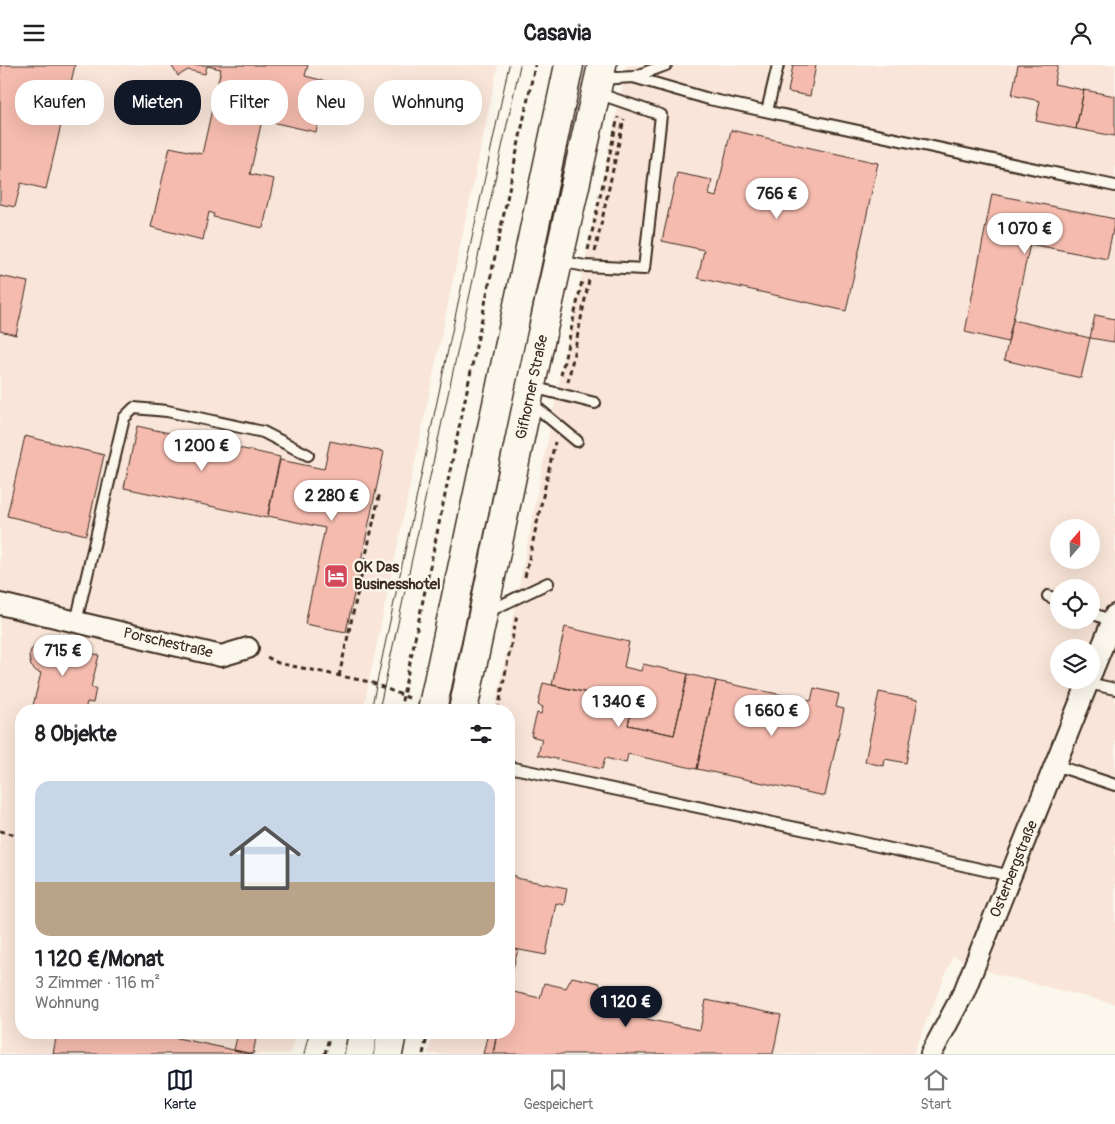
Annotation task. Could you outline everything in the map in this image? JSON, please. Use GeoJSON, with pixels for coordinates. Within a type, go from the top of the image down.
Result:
{"type":"FeatureCollection","features":[{"type":"Feature","properties":{"kind":"main road","name":"Gifhorner Straße"},"geometry":{"type":"LineString","coordinates":[[421,704],[569,65]]}},
{"type":"Feature","properties":{"kind":"main road","name":"Gifhorner Straße"},"geometry":{"type":"LineString","coordinates":[[464,704],[599,79]]}},
{"type":"Feature","properties":{"kind":"main road"},"geometry":{"type":"LineString","coordinates":[[359,1054],[362,1039]]}},
{"type":"Feature","properties":{"kind":"main road"},"geometry":{"type":"LineString","coordinates":[[388,1054],[391,1039]]}},
{"type":"Feature","properties":{"kind":"street","name":"Porschestraße"},"geometry":{"type":"LineString","coordinates":[[0,604],[221,656],[248,647]]}},
{"type":"Feature","properties":{"kind":"street","name":"Osterbergstraße"},"geometry":{"type":"LineString","coordinates":[[1100,652],[1114,618]]}},
{"type":"Feature","properties":{"kind":"street","name":"Osterbergstraße"},"geometry":{"type":"LineString","coordinates":[[931,1054],[964,992],[1085,689]]}},
{"type":"Feature","properties":{"kind":"lane"},"geometry":{"type":"LineString","coordinates":[[599,79],[633,77],[666,65]]}},
{"type":"Feature","properties":{"kind":"lane"},"geometry":{"type":"LineString","coordinates":[[767,111],[778,65]]}},
{"type":"Feature","properties":{"kind":"lane"},"geometry":{"type":"LineString","coordinates":[[633,77],[709,99],[1115,186]]}},
{"type":"Feature","properties":{"kind":"lane"},"geometry":{"type":"LineString","coordinates":[[560,261],[592,267],[644,269],[661,115],[627,103],[599,79]]}},
{"type":"Feature","properties":{"kind":"lane"},"geometry":{"type":"LineString","coordinates":[[530,394],[565,394],[595,403]]}},
{"type":"Feature","properties":{"kind":"lane"},"geometry":{"type":"LineString","coordinates":[[530,394],[577,441]]}},
{"type":"Feature","properties":{"kind":"lane"},"geometry":{"type":"LineString","coordinates":[[76,622],[124,419],[134,408],[167,411],[263,432],[308,455]]}},
{"type":"Feature","properties":{"kind":"lane"},"geometry":{"type":"LineString","coordinates":[[484,613],[548,583]]}},
{"type":"Feature","properties":{"kind":"lane"},"geometry":{"type":"LineString","coordinates":[[1100,615],[1114,618]]}},
{"type":"Feature","properties":{"kind":"lane"},"geometry":{"type":"LineString","coordinates":[[1100,683],[1115,689]]}},
{"type":"Feature","properties":{"kind":"lane"},"geometry":{"type":"LineString","coordinates":[[1055,765],[1115,785]]}},
{"type":"Feature","properties":{"kind":"lane"},"geometry":{"type":"LineString","coordinates":[[515,768],[1011,876]]}},
{"type":"Feature","properties":{"kind":"path"},"geometry":{"type":"LineString","coordinates":[[401,704],[535,65]]}},
{"type":"Feature","properties":{"kind":"path"},"geometry":{"type":"LineString","coordinates":[[565,394],[627,103]]}},
{"type":"Feature","properties":{"kind":"path"},"geometry":{"type":"LineString","coordinates":[[499,704],[558,424]]}},
{"type":"Feature","properties":{"kind":"path"},"geometry":{"type":"LineString","coordinates":[[339,676],[380,491]]}},
{"type":"Feature","properties":{"kind":"path"},"geometry":{"type":"LineString","coordinates":[[248,647],[278,663],[370,682],[421,704]]}},
{"type":"Feature","properties":{"kind":"path"},"geometry":{"type":"LineString","coordinates":[[0,831],[15,835]]}},
{"type":"Feature","properties":{"kind":"path"},"geometry":{"type":"LineString","coordinates":[[325,1054],[329,1039]]}},
{"type":"Feature","properties":{"kind":"path"},"geometry":{"type":"LineString","coordinates":[[423,1054],[427,1039]]}},
{"type":"Feature","properties":{"kind":"shaded area"},"geometry":{"type":"Polygon","coordinates":[[[0,65],[498,65],[364,704],[15,704],[15,1039],[294,1039],[290,1054],[0,1054],[0,65]]]}},
{"type":"Feature","properties":{"kind":"shaded area"},"geometry":{"type":"Polygon","coordinates":[[[627,65],[1115,65],[1115,1004],[992,973],[953,956],[913,1054],[428,1054],[432,1039],[515,1039],[515,704],[496,704],[557,392],[627,65]]]}},
{"type":"Feature","properties":{"kind":"building"},"geometry":{"type":"Polygon","coordinates":[[[0,65],[75,65],[71,80],[15,80],[15,125],[61,125],[46,189],[21,183],[15,207],[0,204],[0,65]]]}},
{"type":"Feature","properties":{"kind":"building"},"geometry":{"type":"Polygon","coordinates":[[[171,65],[308,65],[305,76],[321,80],[298,80],[298,125],[318,125],[316,132],[284,125],[288,125],[288,80],[219,80],[221,69],[207,66],[205,74],[188,70],[178,76],[171,65]]]}},
{"type":"Feature","properties":{"kind":"building"},"geometry":{"type":"Polygon","coordinates":[[[793,65],[816,65],[810,96],[788,92],[793,65]]]}},
{"type":"Feature","properties":{"kind":"building"},"geometry":{"type":"Polygon","coordinates":[[[1018,65],[1058,65],[1054,84],[1084,90],[1076,129],[1036,121],[1040,101],[1012,95],[1018,65]]]}},
{"type":"Feature","properties":{"kind":"building"},"geometry":{"type":"Polygon","coordinates":[[[1084,90],[1115,96],[1115,136],[1076,129],[1084,90]]]}},
{"type":"Feature","properties":{"kind":"building"},"geometry":{"type":"Polygon","coordinates":[[[211,114],[211,125],[261,125],[250,174],[274,179],[263,228],[213,217],[214,214],[209,212],[203,240],[151,227],[170,147],[202,154],[211,114]]]}},
{"type":"Feature","properties":{"kind":"building"},"geometry":{"type":"Polygon","coordinates":[[[731,130],[878,163],[846,311],[698,278],[704,250],[662,241],[677,173],[712,180],[709,195],[716,197],[731,130]]]}},
{"type":"Feature","properties":{"kind":"building"},"geometry":{"type":"Polygon","coordinates":[[[992,194],[1115,219],[1107,259],[1030,244],[1008,342],[965,332],[992,194]]]}},
{"type":"Feature","properties":{"kind":"building"},"geometry":{"type":"Polygon","coordinates":[[[0,276],[28,282],[16,335],[0,331],[0,276]]]}},
{"type":"Feature","properties":{"kind":"building"},"geometry":{"type":"Polygon","coordinates":[[[1095,315],[1115,319],[1114,342],[1090,338],[1095,315]]]}},
{"type":"Feature","properties":{"kind":"building"},"geometry":{"type":"Polygon","coordinates":[[[1013,320],[1090,338],[1081,378],[1004,360],[1013,320]]]}},
{"type":"Feature","properties":{"kind":"building"},"geometry":{"type":"Polygon","coordinates":[[[137,426],[280,457],[267,518],[124,488],[137,426]]]}},
{"type":"Feature","properties":{"kind":"building"},"geometry":{"type":"Polygon","coordinates":[[[25,436],[104,455],[86,535],[7,516],[25,436]]]}},
{"type":"Feature","properties":{"kind":"building","name":"OK Das Businesshotel"},"geometry":{"type":"Polygon","coordinates":[[[330,441],[384,452],[346,632],[305,624],[325,528],[268,516],[280,460],[324,469],[330,441]]]}},
{"type":"Feature","properties":{"kind":"building"},"geometry":{"type":"Polygon","coordinates":[[[565,627],[629,642],[624,667],[641,671],[643,664],[688,674],[674,735],[628,725],[633,703],[552,685],[565,627]]]}},
{"type":"Feature","properties":{"kind":"building"},"geometry":{"type":"Polygon","coordinates":[[[52,639],[51,644],[99,655],[91,687],[96,688],[93,703],[33,704],[41,673],[31,666],[29,657],[31,650],[40,641],[52,639]]]}},
{"type":"Feature","properties":{"kind":"building"},"geometry":{"type":"Polygon","coordinates":[[[688,674],[716,681],[697,769],[628,754],[626,763],[605,758],[602,769],[538,755],[542,739],[531,736],[537,713],[541,714],[543,707],[538,705],[543,683],[633,703],[628,725],[674,735],[688,674]]]}},
{"type":"Feature","properties":{"kind":"building"},"geometry":{"type":"Polygon","coordinates":[[[716,681],[811,701],[814,688],[839,694],[836,707],[844,709],[825,796],[697,769],[716,681]]]}},
{"type":"Feature","properties":{"kind":"building"},"geometry":{"type":"Polygon","coordinates":[[[879,692],[918,700],[906,763],[885,759],[884,766],[865,762],[879,692]]]}},
{"type":"Feature","properties":{"kind":"building"},"geometry":{"type":"Polygon","coordinates":[[[515,876],[516,878],[567,888],[564,905],[556,903],[546,955],[515,949],[515,876]]]}},
{"type":"Feature","properties":{"kind":"building"},"geometry":{"type":"Polygon","coordinates":[[[515,949],[518,950],[515,961],[515,949]]]}},
{"type":"Feature","properties":{"kind":"building"},"geometry":{"type":"Polygon","coordinates":[[[572,977],[599,983],[601,987],[597,1009],[700,1030],[706,1000],[781,1015],[773,1054],[493,1054],[496,1039],[515,1039],[515,992],[540,998],[544,983],[566,988],[572,977]]]}},
{"type":"Feature","properties":{"kind":"building"},"geometry":{"type":"Polygon","coordinates":[[[56,1039],[182,1039],[252,1054],[53,1054],[56,1039]]]}},
{"type":"Feature","properties":{"kind":"building"},"geometry":{"type":"Polygon","coordinates":[[[237,1039],[256,1039],[253,1054],[234,1050],[237,1039]]]}},
{"type":"Feature","properties":{"kind":"building"},"geometry":{"type":"Polygon","coordinates":[[[487,1039],[496,1039],[493,1054],[483,1054],[487,1039]]]}},
{"type":"Feature","properties":{"kind":"tram line"},"geometry":{"type":"LineString","coordinates":[[372,704],[509,65]]}},
{"type":"Feature","properties":{"kind":"tram line"},"geometry":{"type":"LineString","coordinates":[[380,704],[520,65]]}},
{"type":"Feature","properties":{"kind":"tram line"},"geometry":{"type":"LineString","coordinates":[[304,1054],[308,1039]]}},
{"type":"Feature","properties":{"kind":"place","name":"OK Das Businesshotel"},"geometry":{"type":"Point","coordinates":[336,576]}}]}
